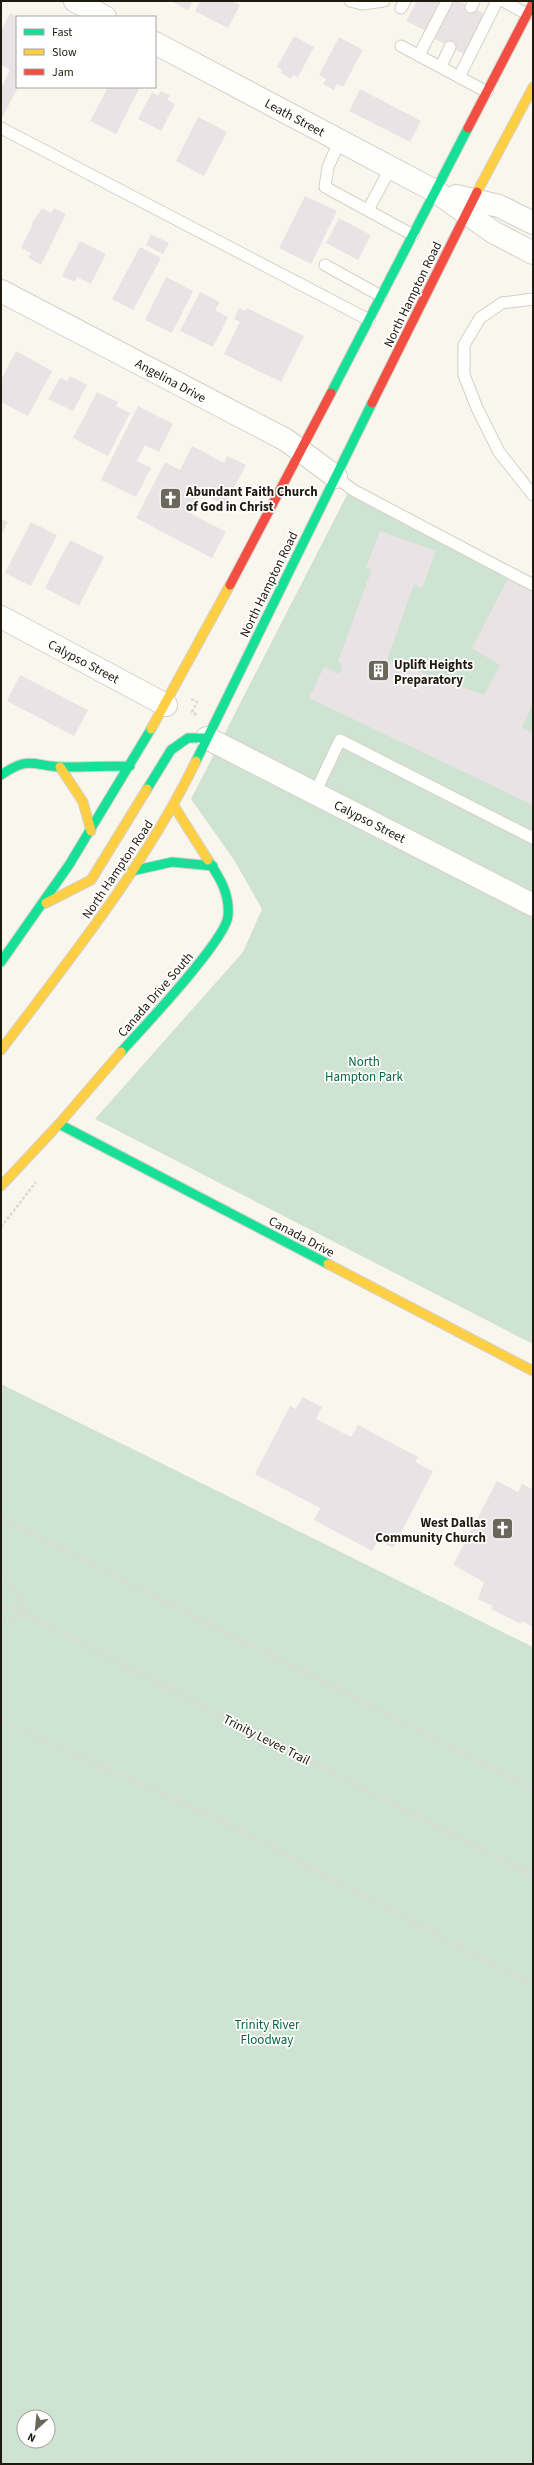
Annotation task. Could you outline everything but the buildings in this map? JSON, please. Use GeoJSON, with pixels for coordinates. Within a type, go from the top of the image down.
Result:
{"type":"FeatureCollection","features":[{"type":"Feature","properties":{"kind":"main road","name":"North Hampton Road"},"geometry":{"type":"LineString","coordinates":[[1,962],[44,904],[91,831],[166,705],[301,452],[435,190],[533,3]]}},
{"type":"Feature","properties":{"kind":"main road","name":"North Hampton Road"},"geometry":{"type":"LineString","coordinates":[[1,1050],[99,920],[174,806],[470,206],[533,87]]}},
{"type":"Feature","properties":{"kind":"main road"},"geometry":{"type":"LineString","coordinates":[[44,904],[91,880],[171,750],[188,738],[207,738]]}},
{"type":"Feature","properties":{"kind":"main road"},"geometry":{"type":"LineString","coordinates":[[1,775],[14,766],[36,762],[60,767],[130,766]]}},
{"type":"Feature","properties":{"kind":"main road"},"geometry":{"type":"LineString","coordinates":[[60,767],[83,802],[91,831]]}},
{"type":"Feature","properties":{"kind":"main road","name":"Canada Drive South"},"geometry":{"type":"LineString","coordinates":[[1,1186],[60,1124],[212,948],[228,917],[225,886],[174,806]]}},
{"type":"Feature","properties":{"kind":"main road"},"geometry":{"type":"LineString","coordinates":[[132,871],[159,862],[177,860],[212,866]]}},
{"type":"Feature","properties":{"kind":"main road","name":"Canada Drive"},"geometry":{"type":"LineString","coordinates":[[60,1124],[533,1371]]}},
{"type":"Feature","properties":{"kind":"street"},"geometry":{"type":"LineString","coordinates":[[75,1],[103,16]]}},
{"type":"Feature","properties":{"kind":"street","name":"Leath Street"},"geometry":{"type":"LineString","coordinates":[[156,44],[435,190],[470,206],[493,232],[533,253]]}},
{"type":"Feature","properties":{"kind":"street","name":"Leath Street"},"geometry":{"type":"LineString","coordinates":[[470,206],[499,206],[533,224]]}},
{"type":"Feature","properties":{"kind":"street","name":"Angelina Drive"},"geometry":{"type":"LineString","coordinates":[[1,291],[286,440],[336,478]]}},
{"type":"Feature","properties":{"kind":"street","name":"Calypso Street"},"geometry":{"type":"LineString","coordinates":[[1,618],[166,705]]}},
{"type":"Feature","properties":{"kind":"street","name":"Calypso Street"},"geometry":{"type":"LineString","coordinates":[[207,738],[533,905]]}},
{"type":"Feature","properties":{"kind":"lane"},"geometry":{"type":"LineString","coordinates":[[350,1],[362,4],[384,1]]}},
{"type":"Feature","properties":{"kind":"lane"},"geometry":{"type":"LineString","coordinates":[[419,55],[447,1]]}},
{"type":"Feature","properties":{"kind":"lane"},"geometry":{"type":"LineString","coordinates":[[459,76],[497,1]]}},
{"type":"Feature","properties":{"kind":"lane"},"geometry":{"type":"LineString","coordinates":[[503,1],[527,14]]}},
{"type":"Feature","properties":{"kind":"lane"},"geometry":{"type":"LineString","coordinates":[[401,46],[441,66],[487,92]]}},
{"type":"Feature","properties":{"kind":"lane"},"geometry":{"type":"LineString","coordinates":[[441,66],[450,47]]}},
{"type":"Feature","properties":{"kind":"lane"},"geometry":{"type":"LineString","coordinates":[[1,128],[369,320]]}},
{"type":"Feature","properties":{"kind":"lane"},"geometry":{"type":"LineString","coordinates":[[340,140],[328,168],[325,188],[413,235]]}},
{"type":"Feature","properties":{"kind":"lane"},"geometry":{"type":"LineString","coordinates":[[368,210],[391,167]]}},
{"type":"Feature","properties":{"kind":"lane"},"geometry":{"type":"LineString","coordinates":[[325,265],[381,296]]}},
{"type":"Feature","properties":{"kind":"lane"},"geometry":{"type":"LineString","coordinates":[[533,298],[502,303],[480,318],[464,345],[464,375],[477,408],[499,452],[533,495]]}},
{"type":"Feature","properties":{"kind":"lane"},"geometry":{"type":"LineString","coordinates":[[336,478],[353,490],[533,585]]}},
{"type":"Feature","properties":{"kind":"lane"},"geometry":{"type":"LineString","coordinates":[[315,793],[340,740],[533,838]]}},
{"type":"Feature","properties":{"kind":"path"},"geometry":{"type":"LineString","coordinates":[[191,699],[197,702],[192,712],[197,715]]}},
{"type":"Feature","properties":{"kind":"path"},"geometry":{"type":"LineString","coordinates":[[1,1227],[39,1177]]}},
{"type":"Feature","properties":{"kind":"path"},"geometry":{"type":"LineString","coordinates":[[1,1518],[533,1789]]}},
{"type":"Feature","properties":{"kind":"path"},"geometry":{"type":"LineString","coordinates":[[1,1573],[16,1593],[26,1615],[1,1620]]}},
{"type":"Feature","properties":{"kind":"path","name":"Trinity Levee Trail"},"geometry":{"type":"LineString","coordinates":[[1,1602],[533,1876]]}},
{"type":"Feature","properties":{"kind":"path"},"geometry":{"type":"LineString","coordinates":[[1,1721],[215,1818],[533,1985]]}},
{"type":"Feature","properties":{"kind":"path"},"geometry":{"type":"LineString","coordinates":[[521,1870],[533,1868]]}},
{"type":"Feature","properties":{"kind":"green space","name":"North Hampton Park"},"geometry":{"type":"Polygon","coordinates":[[[351,487],[533,577],[533,1344],[95,1119],[243,952],[262,909],[234,860],[191,799],[351,487]]]}},
{"type":"Feature","properties":{"kind":"green space","name":"Trinity River Floodway"},"geometry":{"type":"Polygon","coordinates":[[[1,1384],[533,1647],[533,2464],[1,2464],[1,1384]]]}},
{"type":"Feature","properties":{"kind":"traffic: fast"},"geometry":{"type":"LineString","coordinates":[[331,393],[468,128]]}},
{"type":"Feature","properties":{"kind":"traffic: fast"},"geometry":{"type":"LineString","coordinates":[[196,761],[372,403]]}},
{"type":"Feature","properties":{"kind":"traffic: fast"},"geometry":{"type":"LineString","coordinates":[[1,962],[69,865],[151,729]]}},
{"type":"Feature","properties":{"kind":"traffic: fast"},"geometry":{"type":"LineString","coordinates":[[147,789],[171,750],[188,738],[207,738]]}},
{"type":"Feature","properties":{"kind":"traffic: fast"},"geometry":{"type":"LineString","coordinates":[[1,775],[25,763],[62,767],[130,766]]}},
{"type":"Feature","properties":{"kind":"traffic: fast"},"geometry":{"type":"LineString","coordinates":[[121,1052],[199,964],[224,928],[228,916],[226,893],[208,860]]}},
{"type":"Feature","properties":{"kind":"traffic: fast"},"geometry":{"type":"LineString","coordinates":[[132,871],[172,862],[213,866]]}},
{"type":"Feature","properties":{"kind":"traffic: fast"},"geometry":{"type":"LineString","coordinates":[[59,1124],[328,1264]]}},
{"type":"Feature","properties":{"kind":"traffic: slow"},"geometry":{"type":"LineString","coordinates":[[477,192],[533,87]]}},
{"type":"Feature","properties":{"kind":"traffic: slow"},"geometry":{"type":"LineString","coordinates":[[151,729],[230,585]]}},
{"type":"Feature","properties":{"kind":"traffic: slow"},"geometry":{"type":"LineString","coordinates":[[1,1050],[106,910],[154,837],[176,800],[196,761]]}},
{"type":"Feature","properties":{"kind":"traffic: slow"},"geometry":{"type":"LineString","coordinates":[[60,767],[83,802],[91,831]]}},
{"type":"Feature","properties":{"kind":"traffic: slow"},"geometry":{"type":"LineString","coordinates":[[46,903],[91,880],[147,789]]}},
{"type":"Feature","properties":{"kind":"traffic: slow"},"geometry":{"type":"LineString","coordinates":[[174,806],[208,860]]}},
{"type":"Feature","properties":{"kind":"traffic: slow"},"geometry":{"type":"LineString","coordinates":[[1,1186],[59,1124],[121,1052]]}},
{"type":"Feature","properties":{"kind":"traffic: slow"},"geometry":{"type":"LineString","coordinates":[[328,1264],[533,1371]]}},
{"type":"Feature","properties":{"kind":"traffic: jam"},"geometry":{"type":"LineString","coordinates":[[468,128],[533,3]]}},
{"type":"Feature","properties":{"kind":"traffic: jam"},"geometry":{"type":"LineString","coordinates":[[372,403],[477,192]]}},
{"type":"Feature","properties":{"kind":"traffic: jam"},"geometry":{"type":"LineString","coordinates":[[230,585],[331,393]]}},
{"type":"Feature","properties":{"kind":"place","name":"Abundant Faith Church of God in Christ"},"geometry":{"type":"Point","coordinates":[171,498]}},
{"type":"Feature","properties":{"kind":"place","name":"Uplift Heights Preparatory"},"geometry":{"type":"Point","coordinates":[378,671]}},
{"type":"Feature","properties":{"kind":"place","name":"West Dallas Community Church"},"geometry":{"type":"Point","coordinates":[502,1529]}}]}
